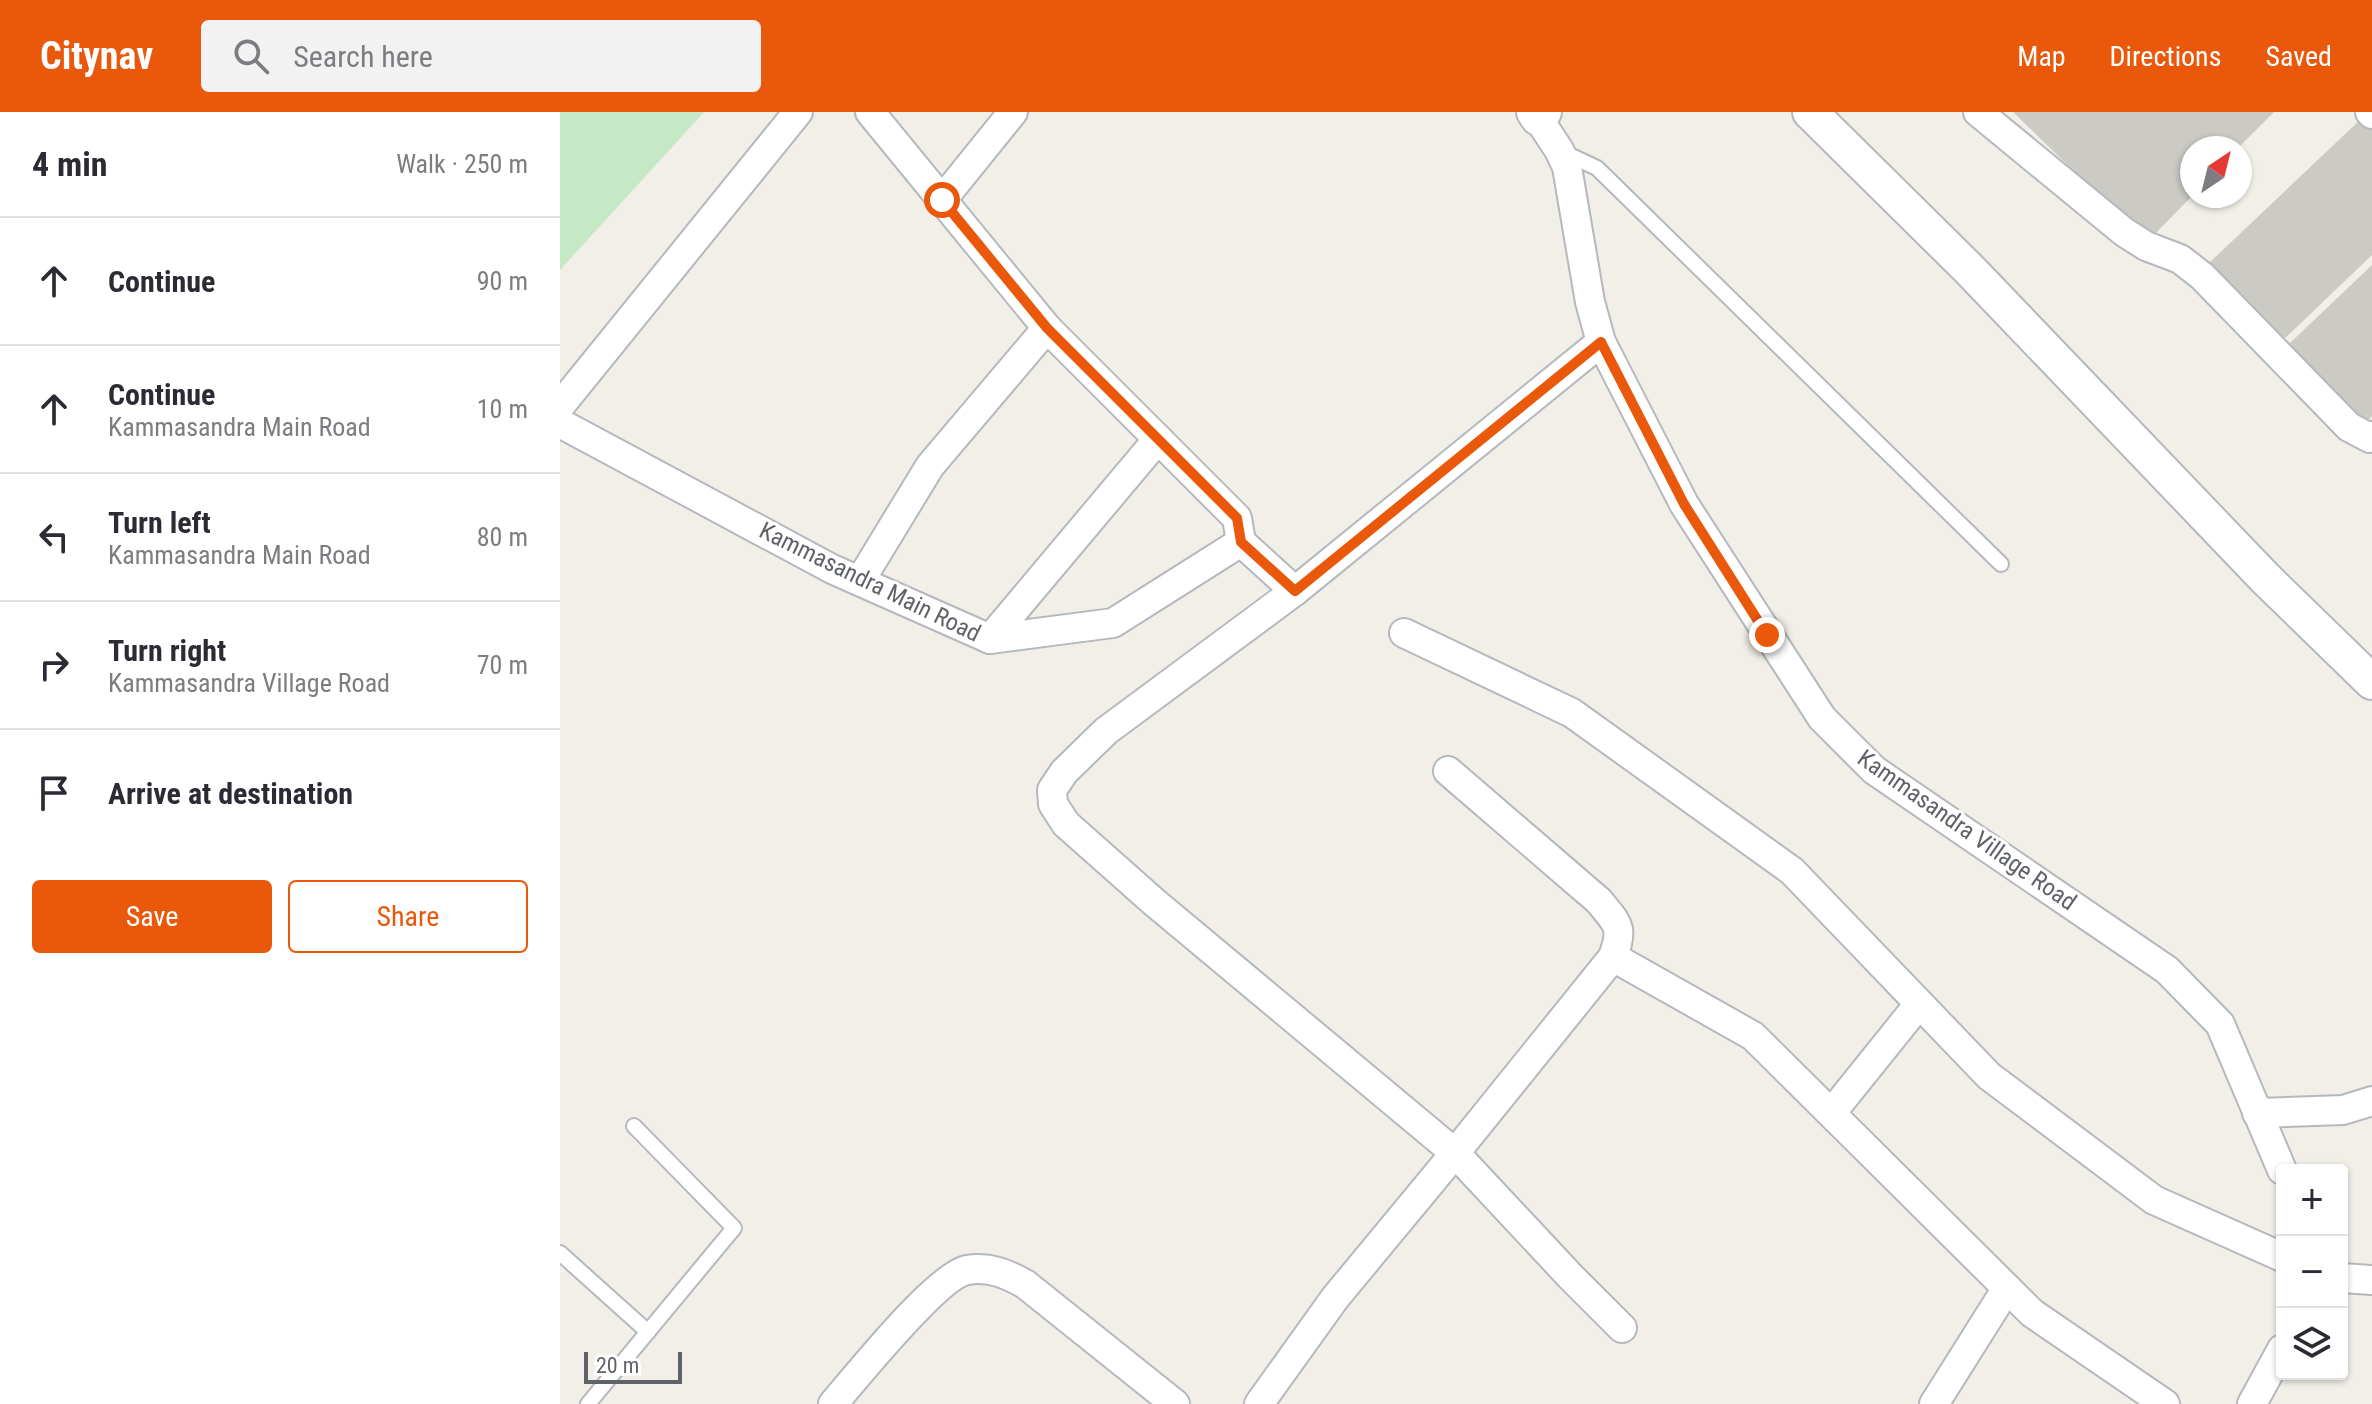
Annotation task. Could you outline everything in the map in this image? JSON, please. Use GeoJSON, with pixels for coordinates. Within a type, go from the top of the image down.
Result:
{"type":"FeatureCollection","features":[{"type":"Feature","properties":{"kind":"street"},"geometry":{"type":"LineString","coordinates":[[560,406],[798,112]]}},
{"type":"Feature","properties":{"kind":"street"},"geometry":{"type":"LineString","coordinates":[[870,112],[1047,328],[1237,518],[1241,542],[1295,591]]}},
{"type":"Feature","properties":{"kind":"street"},"geometry":{"type":"LineString","coordinates":[[942,200],[1013,112]]}},
{"type":"Feature","properties":{"kind":"street"},"geometry":{"type":"LineString","coordinates":[[1810,112],[1970,270],[2266,579],[2372,682]]}},
{"type":"Feature","properties":{"kind":"street"},"geometry":{"type":"LineString","coordinates":[[1978,112],[2124,232],[2146,246],[2180,259],[2202,276],[2349,427],[2370,438],[2372,436]]}},
{"type":"Feature","properties":{"kind":"street","name":"Kammasandra Village Road"},"geometry":{"type":"LineString","coordinates":[[1539,114],[1567,167],[1590,302],[1601,342],[1684,504],[1822,718],[1874,770],[2167,970],[2220,1024],[2279,1164]]}},
{"type":"Feature","properties":{"kind":"street"},"geometry":{"type":"LineString","coordinates":[[860,581],[930,466],[1047,328]]}},
{"type":"Feature","properties":{"kind":"street"},"geometry":{"type":"LineString","coordinates":[[1601,342],[1295,591],[1106,731],[1064,772],[1052,790],[1053,804],[1066,824],[1154,902],[1455,1153],[1622,1328]]}},
{"type":"Feature","properties":{"kind":"street","name":"Kammasandra Main Road"},"geometry":{"type":"LineString","coordinates":[[560,423],[860,581],[990,639],[1113,623],[1241,542]]}},
{"type":"Feature","properties":{"kind":"street"},"geometry":{"type":"LineString","coordinates":[[990,639],[1158,439]]}},
{"type":"Feature","properties":{"kind":"street"},"geometry":{"type":"LineString","coordinates":[[1404,633],[1572,713],[1792,871],[1989,1076],[2154,1200],[2276,1254]]}},
{"type":"Feature","properties":{"kind":"street"},"geometry":{"type":"LineString","coordinates":[[1259,1404],[1335,1298],[1613,957],[1620,937],[1617,923],[1599,901],[1448,771]]}},
{"type":"Feature","properties":{"kind":"street"},"geometry":{"type":"LineString","coordinates":[[1613,957],[1753,1036],[2032,1313],[2165,1404]]}},
{"type":"Feature","properties":{"kind":"street"},"geometry":{"type":"LineString","coordinates":[[1830,1111],[1919,1004]]}},
{"type":"Feature","properties":{"kind":"street"},"geometry":{"type":"LineString","coordinates":[[2257,1113],[2343,1110],[2372,1101]]}},
{"type":"Feature","properties":{"kind":"street"},"geometry":{"type":"LineString","coordinates":[[833,1404],[935,1290],[956,1273],[970,1269],[1001,1271],[1025,1284],[1175,1404]]}},
{"type":"Feature","properties":{"kind":"street"},"geometry":{"type":"LineString","coordinates":[[2348,1278],[2372,1280]]}},
{"type":"Feature","properties":{"kind":"street"},"geometry":{"type":"LineString","coordinates":[[1934,1404],[2007,1288]]}},
{"type":"Feature","properties":{"kind":"street"},"geometry":{"type":"LineString","coordinates":[[2252,1404],[2276,1360]]}},
{"type":"Feature","properties":{"kind":"lane"},"geometry":{"type":"LineString","coordinates":[[1559,150],[1597,168],[2001,564]]}},
{"type":"Feature","properties":{"kind":"lane"},"geometry":{"type":"LineString","coordinates":[[588,1404],[734,1228],[634,1126]]}},
{"type":"Feature","properties":{"kind":"lane"},"geometry":{"type":"LineString","coordinates":[[560,1253],[648,1332]]}},
{"type":"Feature","properties":{"kind":"green space"},"geometry":{"type":"Polygon","coordinates":[[[560,112],[704,112],[560,270],[560,112]]]}},
{"type":"Feature","properties":{"kind":"building"},"geometry":{"type":"Polygon","coordinates":[[[2013,112],[2274,112],[2250,136],[2180,136],[2180,208],[2147,242],[2013,112]]]}},
{"type":"Feature","properties":{"kind":"building"},"geometry":{"type":"Polygon","coordinates":[[[2361,119],[2372,130],[2372,255],[2282,341],[2208,264],[2361,119]]]}},
{"type":"Feature","properties":{"kind":"building"},"geometry":{"type":"Polygon","coordinates":[[[2372,265],[2372,416],[2365,423],[2289,344],[2372,265]]]}},
{"type":"Feature","properties":{"kind":"route"},"geometry":{"type":"LineString","coordinates":[[942,200],[1047,328],[1237,518],[1241,542],[1295,591],[1601,342],[1684,504],[1767,635]]}}]}
